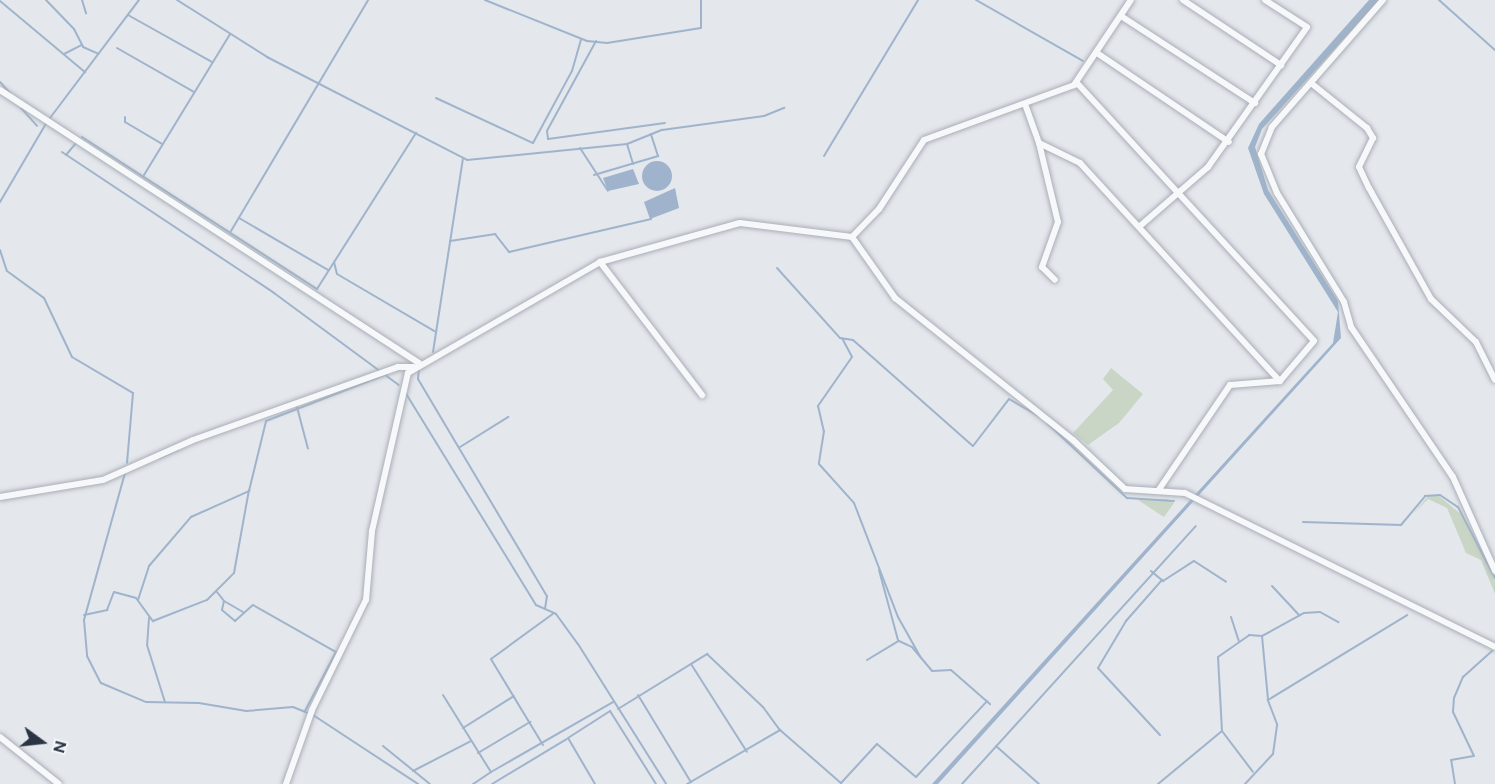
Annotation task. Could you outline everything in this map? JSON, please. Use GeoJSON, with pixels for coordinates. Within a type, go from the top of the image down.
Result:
{"type":"FeatureCollection","features":[{"type":"Feature","properties":{"kind":"street"},"geometry":{"type":"LineString","coordinates":[[852,237],[879,209],[924,140],[1077,83],[1131,0]]}},
{"type":"Feature","properties":{"kind":"street"},"geometry":{"type":"LineString","coordinates":[[1183,0],[1281,65]]}},
{"type":"Feature","properties":{"kind":"street"},"geometry":{"type":"LineString","coordinates":[[1140,226],[1180,192],[1229,142],[1306,27],[1265,0]]}},
{"type":"Feature","properties":{"kind":"street"},"geometry":{"type":"LineString","coordinates":[[1383,0],[1265,138],[1262,154],[1267,172],[1344,302],[1351,327],[1453,477],[1495,571]]}},
{"type":"Feature","properties":{"kind":"street"},"geometry":{"type":"LineString","coordinates":[[1121,16],[1255,103]]}},
{"type":"Feature","properties":{"kind":"street"},"geometry":{"type":"LineString","coordinates":[[1097,53],[1229,142]]}},
{"type":"Feature","properties":{"kind":"street"},"geometry":{"type":"LineString","coordinates":[[1077,83],[1311,336],[1308,353],[1280,381],[1230,385],[1158,491]]}},
{"type":"Feature","properties":{"kind":"street"},"geometry":{"type":"LineString","coordinates":[[1311,83],[1367,128],[1371,144],[1359,167],[1369,188],[1428,294],[1476,342],[1495,380]]}},
{"type":"Feature","properties":{"kind":"street"},"geometry":{"type":"LineString","coordinates":[[0,90],[416,365]]}},
{"type":"Feature","properties":{"kind":"street"},"geometry":{"type":"LineString","coordinates":[[1025,104],[1039,143],[1058,222],[1042,267],[1055,280]]}},
{"type":"Feature","properties":{"kind":"street"},"geometry":{"type":"LineString","coordinates":[[1039,143],[1080,163],[1280,381]]}},
{"type":"Feature","properties":{"kind":"street"},"geometry":{"type":"LineString","coordinates":[[0,497],[103,480],[193,440],[398,367],[416,365],[486,331],[600,262],[740,223],[852,237],[895,298],[1073,440],[1118,485],[1132,492],[1158,491],[1192,498],[1495,647]]}},
{"type":"Feature","properties":{"kind":"street"},"geometry":{"type":"LineString","coordinates":[[600,262],[702,395]]}},
{"type":"Feature","properties":{"kind":"street"},"geometry":{"type":"LineString","coordinates":[[286,784],[312,710],[366,600],[382,478],[404,382],[416,365]]}},
{"type":"Feature","properties":{"kind":"street"},"geometry":{"type":"LineString","coordinates":[[0,737],[59,784]]}},
{"type":"Feature","properties":{"kind":"green space"},"geometry":{"type":"Polygon","coordinates":[[[1111,368],[1143,394],[1119,423],[1088,445],[1073,433],[1113,390],[1103,379],[1111,368]]]}},
{"type":"Feature","properties":{"kind":"green space"},"geometry":{"type":"Polygon","coordinates":[[[1429,495],[1439,496],[1462,515],[1495,580],[1495,594],[1481,560],[1466,553],[1447,508],[1428,499],[1413,514],[1429,495]]]}},
{"type":"Feature","properties":{"kind":"green space"},"geometry":{"type":"Polygon","coordinates":[[[1167,499],[1174,503],[1164,517],[1138,500],[1167,499]]]}},
{"type":"Feature","properties":{"kind":"water"},"geometry":{"type":"Polygon","coordinates":[[[1369,0],[1379,0],[1262,129],[1255,147],[1268,190],[1338,301],[1341,338],[938,784],[932,784],[1333,343],[1338,312],[1264,194],[1248,148],[1259,124],[1369,0]]]}},
{"type":"Feature","properties":{"kind":"water"},"geometry":{"type":"Polygon","coordinates":[[[657,161],[667,166],[672,176],[667,186],[657,191],[647,186],[642,176],[647,166],[657,161]]]}},
{"type":"Feature","properties":{"kind":"water"},"geometry":{"type":"Polygon","coordinates":[[[633,169],[639,184],[608,191],[603,178],[633,169]]]}},
{"type":"Feature","properties":{"kind":"water"},"geometry":{"type":"Polygon","coordinates":[[[675,188],[679,208],[650,219],[644,202],[675,188]]]}},
{"type":"Feature","properties":{"kind":"waterway"},"geometry":{"type":"LineString","coordinates":[[46,0],[74,29],[83,47],[99,54]]}},
{"type":"Feature","properties":{"kind":"waterway"},"geometry":{"type":"LineString","coordinates":[[82,0],[86,13]]}},
{"type":"Feature","properties":{"kind":"waterway"},"geometry":{"type":"LineString","coordinates":[[50,118],[139,0]]}},
{"type":"Feature","properties":{"kind":"waterway"},"geometry":{"type":"LineString","coordinates":[[177,0],[267,57],[467,160],[627,144],[662,130],[764,116],[784,108]]}},
{"type":"Feature","properties":{"kind":"waterway"},"geometry":{"type":"LineString","coordinates":[[231,231],[368,0]]}},
{"type":"Feature","properties":{"kind":"waterway"},"geometry":{"type":"LineString","coordinates":[[485,0],[587,41],[607,43],[701,28],[701,0]]}},
{"type":"Feature","properties":{"kind":"waterway"},"geometry":{"type":"LineString","coordinates":[[824,156],[918,0]]}},
{"type":"Feature","properties":{"kind":"waterway"},"geometry":{"type":"LineString","coordinates":[[976,0],[1083,61]]}},
{"type":"Feature","properties":{"kind":"waterway"},"geometry":{"type":"LineString","coordinates":[[1439,0],[1495,50]]}},
{"type":"Feature","properties":{"kind":"waterway"},"geometry":{"type":"LineString","coordinates":[[0,1],[85,72]]}},
{"type":"Feature","properties":{"kind":"waterway"},"geometry":{"type":"LineString","coordinates":[[128,15],[212,62]]}},
{"type":"Feature","properties":{"kind":"waterway"},"geometry":{"type":"LineString","coordinates":[[144,175],[230,34]]}},
{"type":"Feature","properties":{"kind":"waterway"},"geometry":{"type":"LineString","coordinates":[[436,98],[533,143],[572,71],[581,39]]}},
{"type":"Feature","properties":{"kind":"waterway"},"geometry":{"type":"LineString","coordinates":[[596,41],[547,131],[548,139],[665,123]]}},
{"type":"Feature","properties":{"kind":"waterway"},"geometry":{"type":"LineString","coordinates":[[64,54],[82,45]]}},
{"type":"Feature","properties":{"kind":"waterway"},"geometry":{"type":"LineString","coordinates":[[117,48],[194,92]]}},
{"type":"Feature","properties":{"kind":"waterway"},"geometry":{"type":"LineString","coordinates":[[0,82],[10,93]]}},
{"type":"Feature","properties":{"kind":"waterway"},"geometry":{"type":"LineString","coordinates":[[21,108],[37,126]]}},
{"type":"Feature","properties":{"kind":"waterway"},"geometry":{"type":"LineString","coordinates":[[125,117],[125,122],[162,144]]}},
{"type":"Feature","properties":{"kind":"waterway"},"geometry":{"type":"LineString","coordinates":[[0,202],[47,122]]}},
{"type":"Feature","properties":{"kind":"waterway"},"geometry":{"type":"LineString","coordinates":[[82,137],[317,289],[416,133]]}},
{"type":"Feature","properties":{"kind":"waterway"},"geometry":{"type":"LineString","coordinates":[[594,175],[658,156],[651,134]]}},
{"type":"Feature","properties":{"kind":"waterway"},"geometry":{"type":"LineString","coordinates":[[66,155],[76,143]]}},
{"type":"Feature","properties":{"kind":"waterway"},"geometry":{"type":"LineString","coordinates":[[627,144],[633,164]]}},
{"type":"Feature","properties":{"kind":"waterway"},"geometry":{"type":"LineString","coordinates":[[580,148],[608,191]]}},
{"type":"Feature","properties":{"kind":"waterway"},"geometry":{"type":"LineString","coordinates":[[62,152],[274,293],[399,385]]}},
{"type":"Feature","properties":{"kind":"waterway"},"geometry":{"type":"LineString","coordinates":[[433,352],[463,159]]}},
{"type":"Feature","properties":{"kind":"waterway"},"geometry":{"type":"LineString","coordinates":[[239,218],[328,270]]}},
{"type":"Feature","properties":{"kind":"waterway"},"geometry":{"type":"LineString","coordinates":[[450,241],[495,234],[509,252],[651,219]]}},
{"type":"Feature","properties":{"kind":"waterway"},"geometry":{"type":"LineString","coordinates":[[0,250],[7,271],[44,298],[72,357],[133,393],[127,463]]}},
{"type":"Feature","properties":{"kind":"waterway"},"geometry":{"type":"LineString","coordinates":[[334,262],[337,274],[434,331]]}},
{"type":"Feature","properties":{"kind":"waterway"},"geometry":{"type":"LineString","coordinates":[[777,268],[840,338],[853,340],[973,446],[1009,399],[1038,416]]}},
{"type":"Feature","properties":{"kind":"waterway"},"geometry":{"type":"LineString","coordinates":[[842,338],[852,357],[818,406],[824,431],[819,464],[854,503],[898,617],[921,658]]}},
{"type":"Feature","properties":{"kind":"waterway"},"geometry":{"type":"LineString","coordinates":[[419,369],[418,379],[547,596],[545,608]]}},
{"type":"Feature","properties":{"kind":"waterway"},"geometry":{"type":"LineString","coordinates":[[138,600],[149,566],[191,517],[249,491],[266,421],[387,374]]}},
{"type":"Feature","properties":{"kind":"waterway"},"geometry":{"type":"LineString","coordinates":[[405,392],[536,605],[556,614],[578,644],[666,784]]}},
{"type":"Feature","properties":{"kind":"waterway"},"geometry":{"type":"LineString","coordinates":[[297,407],[308,449]]}},
{"type":"Feature","properties":{"kind":"waterway"},"geometry":{"type":"LineString","coordinates":[[460,447],[508,417]]}},
{"type":"Feature","properties":{"kind":"waterway"},"geometry":{"type":"LineString","coordinates":[[1047,423],[1127,498],[1174,501]]}},
{"type":"Feature","properties":{"kind":"waterway"},"geometry":{"type":"LineString","coordinates":[[159,458],[178,450]]}},
{"type":"Feature","properties":{"kind":"waterway"},"geometry":{"type":"LineString","coordinates":[[125,473],[84,620],[87,656],[101,683],[146,702],[199,703],[246,711],[293,707],[308,713]]}},
{"type":"Feature","properties":{"kind":"waterway"},"geometry":{"type":"LineString","coordinates":[[84,615],[107,610],[114,592],[136,598],[153,621],[207,600],[234,573],[249,490]]}},
{"type":"Feature","properties":{"kind":"waterway"},"geometry":{"type":"LineString","coordinates":[[1303,522],[1401,525],[1425,496],[1440,495],[1458,507],[1495,578]]}},
{"type":"Feature","properties":{"kind":"waterway"},"geometry":{"type":"LineString","coordinates":[[962,784],[1196,526]]}},
{"type":"Feature","properties":{"kind":"waterway"},"geometry":{"type":"LineString","coordinates":[[1151,571],[1163,581],[1194,561],[1226,582]]}},
{"type":"Feature","properties":{"kind":"waterway"},"geometry":{"type":"LineString","coordinates":[[879,570],[898,640]]}},
{"type":"Feature","properties":{"kind":"waterway"},"geometry":{"type":"LineString","coordinates":[[1160,735],[1098,668],[1126,621],[1162,580]]}},
{"type":"Feature","properties":{"kind":"waterway"},"geometry":{"type":"LineString","coordinates":[[1272,586],[1299,615]]}},
{"type":"Feature","properties":{"kind":"waterway"},"geometry":{"type":"LineString","coordinates":[[217,592],[224,601],[222,610],[235,621],[253,605],[336,652],[305,711]]}},
{"type":"Feature","properties":{"kind":"waterway"},"geometry":{"type":"LineString","coordinates":[[224,601],[243,612]]}},
{"type":"Feature","properties":{"kind":"waterway"},"geometry":{"type":"LineString","coordinates":[[1262,636],[1304,613],[1320,612],[1338,622]]}},
{"type":"Feature","properties":{"kind":"waterway"},"geometry":{"type":"LineString","coordinates":[[543,745],[491,659],[554,613]]}},
{"type":"Feature","properties":{"kind":"waterway"},"geometry":{"type":"LineString","coordinates":[[1245,784],[1273,754],[1277,724],[1268,700],[1407,615]]}},
{"type":"Feature","properties":{"kind":"waterway"},"geometry":{"type":"LineString","coordinates":[[1231,617],[1239,641]]}},
{"type":"Feature","properties":{"kind":"waterway"},"geometry":{"type":"LineString","coordinates":[[149,618],[147,645],[165,702]]}},
{"type":"Feature","properties":{"kind":"waterway"},"geometry":{"type":"LineString","coordinates":[[1158,784],[1222,731],[1218,657],[1249,635],[1262,636],[1268,700]]}},
{"type":"Feature","properties":{"kind":"waterway"},"geometry":{"type":"LineString","coordinates":[[867,660],[899,641],[912,647],[932,671],[951,670],[990,704]]}},
{"type":"Feature","properties":{"kind":"waterway"},"geometry":{"type":"LineString","coordinates":[[1455,784],[1451,760],[1474,756],[1453,712],[1454,698],[1463,677],[1492,651]]}},
{"type":"Feature","properties":{"kind":"waterway"},"geometry":{"type":"LineString","coordinates":[[618,709],[707,654],[763,707],[780,730]]}},
{"type":"Feature","properties":{"kind":"waterway"},"geometry":{"type":"LineString","coordinates":[[691,664],[747,752]]}},
{"type":"Feature","properties":{"kind":"waterway"},"geometry":{"type":"LineString","coordinates":[[443,695],[491,772],[473,784]]}},
{"type":"Feature","properties":{"kind":"waterway"},"geometry":{"type":"LineString","coordinates":[[638,695],[691,782]]}},
{"type":"Feature","properties":{"kind":"waterway"},"geometry":{"type":"LineString","coordinates":[[463,728],[514,696]]}},
{"type":"Feature","properties":{"kind":"waterway"},"geometry":{"type":"LineString","coordinates":[[687,784],[780,730],[841,783],[877,744],[916,777],[987,701]]}},
{"type":"Feature","properties":{"kind":"waterway"},"geometry":{"type":"LineString","coordinates":[[491,772],[613,702]]}},
{"type":"Feature","properties":{"kind":"waterway"},"geometry":{"type":"LineString","coordinates":[[595,784],[568,738],[610,711],[656,784]]}},
{"type":"Feature","properties":{"kind":"waterway"},"geometry":{"type":"LineString","coordinates":[[313,715],[418,784]]}},
{"type":"Feature","properties":{"kind":"waterway"},"geometry":{"type":"LineString","coordinates":[[478,753],[530,722]]}},
{"type":"Feature","properties":{"kind":"waterway"},"geometry":{"type":"LineString","coordinates":[[1222,731],[1253,772]]}},
{"type":"Feature","properties":{"kind":"waterway"},"geometry":{"type":"LineString","coordinates":[[492,784],[567,739]]}},
{"type":"Feature","properties":{"kind":"waterway"},"geometry":{"type":"LineString","coordinates":[[413,771],[471,741]]}},
{"type":"Feature","properties":{"kind":"waterway"},"geometry":{"type":"LineString","coordinates":[[383,746],[430,784]]}},
{"type":"Feature","properties":{"kind":"waterway"},"geometry":{"type":"LineString","coordinates":[[996,746],[1039,784]]}}]}
